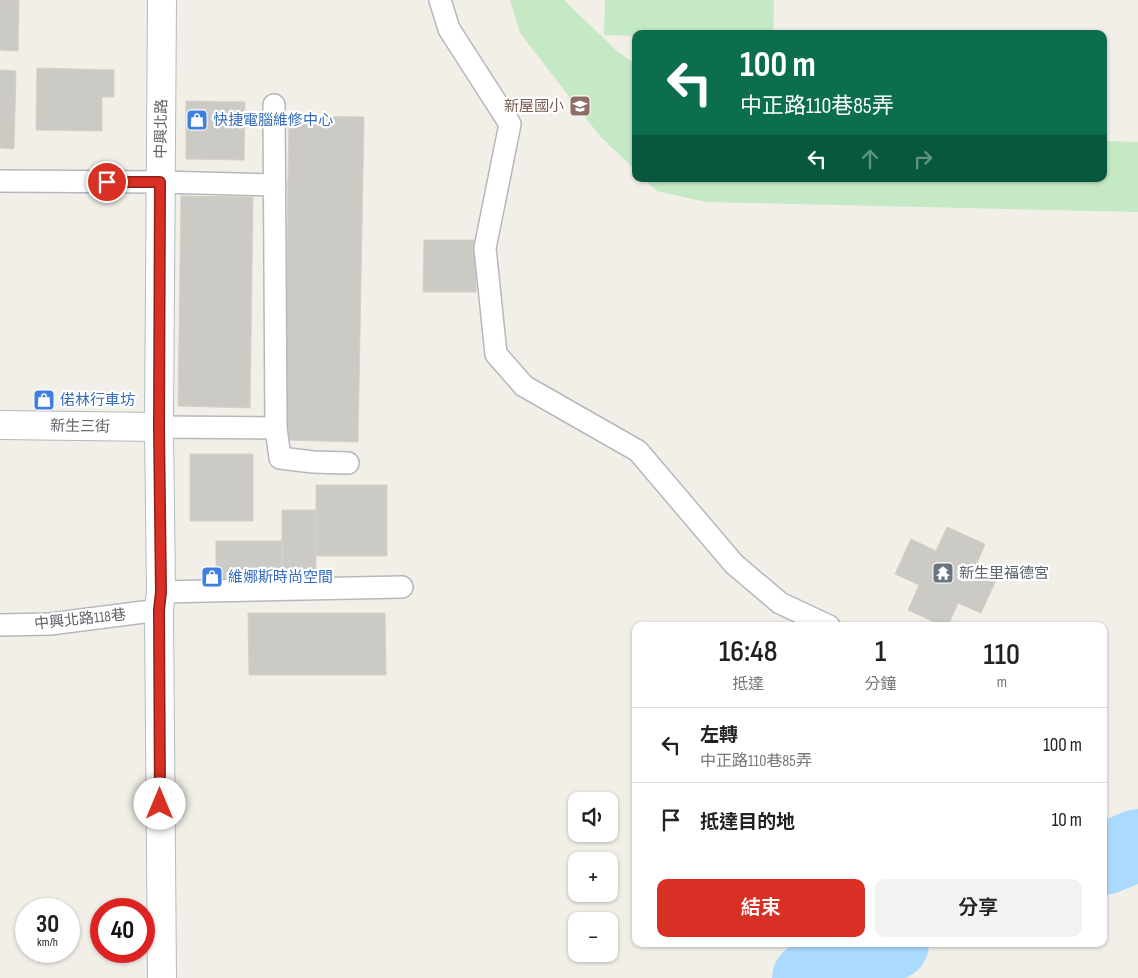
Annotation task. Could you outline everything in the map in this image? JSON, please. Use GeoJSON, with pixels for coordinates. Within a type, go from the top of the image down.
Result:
{"type":"FeatureCollection","features":[{"type":"Feature","properties":{"kind":"street","name":"中興北路"},"geometry":{"type":"LineString","coordinates":[[162,0],[159,428],[162,978]]}},
{"type":"Feature","properties":{"kind":"street","name":"新生三街"},"geometry":{"type":"LineString","coordinates":[[0,425],[159,428]]}},
{"type":"Feature","properties":{"kind":"lane"},"geometry":{"type":"LineString","coordinates":[[440,0],[449,29],[510,124],[486,248],[496,354],[524,386],[638,451],[734,564],[780,602],[821,622]]}},
{"type":"Feature","properties":{"kind":"lane"},"geometry":{"type":"LineString","coordinates":[[274,105],[276,428],[280,458],[348,464]]}},
{"type":"Feature","properties":{"kind":"lane"},"geometry":{"type":"LineString","coordinates":[[0,181],[275,185]]}},
{"type":"Feature","properties":{"kind":"lane"},"geometry":{"type":"LineString","coordinates":[[159,428],[276,428]]}},
{"type":"Feature","properties":{"kind":"lane","name":"中興北路118巷"},"geometry":{"type":"LineString","coordinates":[[0,625],[50,624],[160,601],[402,587]]}},
{"type":"Feature","properties":{"kind":"green space"},"geometry":{"type":"Polygon","coordinates":[[[510,0],[565,0],[617,51],[632,62],[632,167],[599,135],[520,33],[510,0]]]}},
{"type":"Feature","properties":{"kind":"green space"},"geometry":{"type":"Polygon","coordinates":[[[605,0],[774,0],[773,30],[632,30],[632,36],[604,35],[605,0]]]}},
{"type":"Feature","properties":{"kind":"green space"},"geometry":{"type":"Polygon","coordinates":[[[1107,141],[1138,142],[1138,212],[706,202],[657,191],[647,182],[1107,182],[1107,141]]]}},
{"type":"Feature","properties":{"kind":"building"},"geometry":{"type":"Polygon","coordinates":[[[0,0],[19,0],[18,51],[0,50],[0,0]]]}},
{"type":"Feature","properties":{"kind":"building"},"geometry":{"type":"Polygon","coordinates":[[[37,68],[114,70],[114,97],[102,97],[102,131],[36,130],[37,68]]]}},
{"type":"Feature","properties":{"kind":"building"},"geometry":{"type":"Polygon","coordinates":[[[0,70],[16,71],[14,149],[0,148],[0,70]]]}},
{"type":"Feature","properties":{"kind":"building"},"geometry":{"type":"Polygon","coordinates":[[[186,101],[245,102],[244,160],[186,159],[186,101]]]}},
{"type":"Feature","properties":{"kind":"building"},"geometry":{"type":"Polygon","coordinates":[[[289,116],[364,117],[358,442],[284,440],[289,116]]]}},
{"type":"Feature","properties":{"kind":"building"},"geometry":{"type":"Polygon","coordinates":[[[181,196],[253,197],[250,408],[178,406],[181,196]]]}},
{"type":"Feature","properties":{"kind":"building"},"geometry":{"type":"Polygon","coordinates":[[[424,240],[476,240],[476,292],[423,292],[424,240]]]}},
{"type":"Feature","properties":{"kind":"building"},"geometry":{"type":"Polygon","coordinates":[[[190,454],[253,454],[253,521],[190,521],[190,454]]]}},
{"type":"Feature","properties":{"kind":"building"},"geometry":{"type":"Polygon","coordinates":[[[316,485],[387,485],[387,556],[316,556],[316,485]]]}},
{"type":"Feature","properties":{"kind":"building"},"geometry":{"type":"Polygon","coordinates":[[[282,510],[316,510],[316,578],[282,578],[282,510]]]}},
{"type":"Feature","properties":{"kind":"building"},"geometry":{"type":"Polygon","coordinates":[[[947,527],[985,544],[975,568],[997,578],[981,613],[958,603],[950,622],[934,622],[908,610],[919,585],[895,574],[911,539],[936,551],[947,527]]]}},
{"type":"Feature","properties":{"kind":"building"},"geometry":{"type":"Polygon","coordinates":[[[216,541],[282,541],[282,578],[216,579],[216,541]]]}},
{"type":"Feature","properties":{"kind":"building"},"geometry":{"type":"Polygon","coordinates":[[[248,613],[385,613],[386,675],[249,675],[248,613]]]}},
{"type":"Feature","properties":{"kind":"waterway"},"geometry":{"type":"LineString","coordinates":[[1107,858],[1138,845]]}},
{"type":"Feature","properties":{"kind":"waterway"},"geometry":{"type":"LineString","coordinates":[[808,978],[886,947]]}},
{"type":"Feature","properties":{"kind":"place","name":"新屋國小"},"geometry":{"type":"Point","coordinates":[580,106]}},
{"type":"Feature","properties":{"kind":"place","name":"快捷電腦維修中心"},"geometry":{"type":"Point","coordinates":[197,120]}},
{"type":"Feature","properties":{"kind":"place","name":"偌林行車坊"},"geometry":{"type":"Point","coordinates":[44,400]}},
{"type":"Feature","properties":{"kind":"place","name":"新生里福德宮"},"geometry":{"type":"Point","coordinates":[943,573]}},
{"type":"Feature","properties":{"kind":"place","name":"維娜斯時尚空間"},"geometry":{"type":"Point","coordinates":[212,577]}},
{"type":"Feature","properties":{"kind":"route"},"geometry":{"type":"LineString","coordinates":[[107,182],[160,182],[160,804]]}}]}
